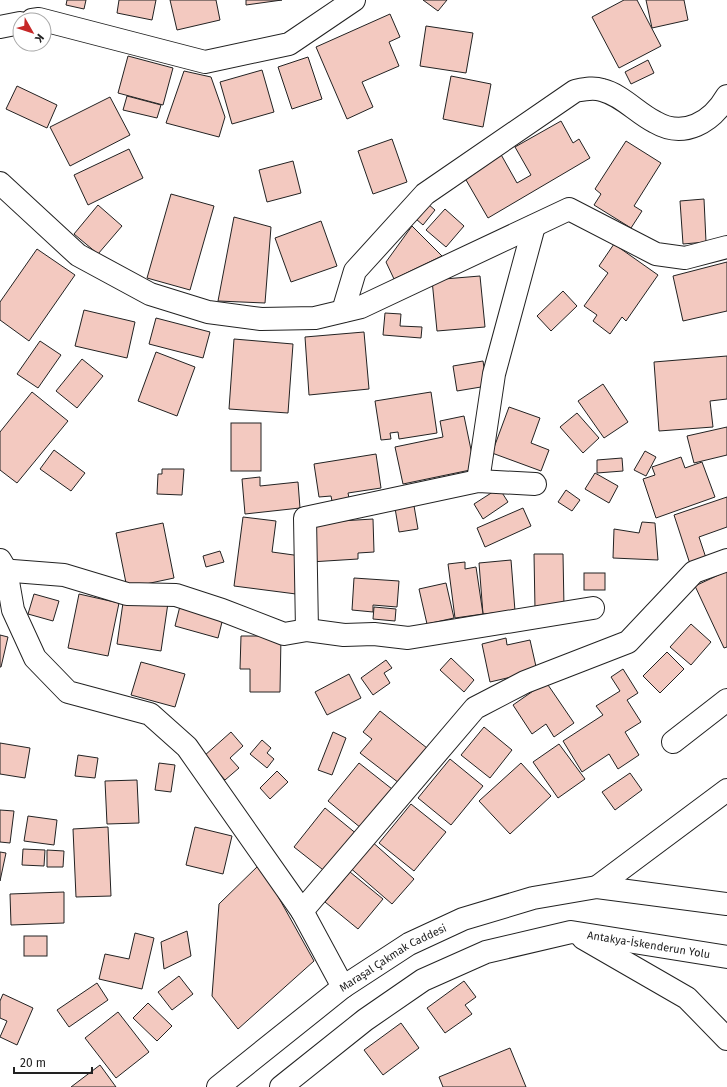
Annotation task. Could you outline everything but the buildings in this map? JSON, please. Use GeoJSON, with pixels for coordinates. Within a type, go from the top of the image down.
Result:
{"type":"FeatureCollection","features":[{"type":"Feature","properties":{"kind":"main road"},"geometry":{"type":"LineString","coordinates":[[52,21],[205,62],[290,44],[354,0]]}},
{"type":"Feature","properties":{"kind":"main road"},"geometry":{"type":"LineString","coordinates":[[0,27],[12,25]]}},
{"type":"Feature","properties":{"kind":"main road"},"geometry":{"type":"LineString","coordinates":[[343,311],[355,271],[425,194],[575,91],[590,88],[603,90],[616,96],[656,123],[675,129],[692,127],[708,120],[727,96]]}},
{"type":"Feature","properties":{"kind":"main road"},"geometry":{"type":"LineString","coordinates":[[0,183],[78,255],[150,294],[208,312],[261,319],[315,318],[361,307],[569,209],[656,254],[684,258],[727,247]]}},
{"type":"Feature","properties":{"kind":"main road"},"geometry":{"type":"LineString","coordinates":[[478,481],[494,374],[534,226]]}},
{"type":"Feature","properties":{"kind":"main road"},"geometry":{"type":"LineString","coordinates":[[307,630],[305,518],[478,481],[535,484]]}},
{"type":"Feature","properties":{"kind":"main road"},"geometry":{"type":"LineString","coordinates":[[302,911],[475,708],[525,682],[628,642],[694,572],[727,560]]}},
{"type":"Feature","properties":{"kind":"main road"},"geometry":{"type":"LineString","coordinates":[[343,987],[302,911],[187,747],[150,714],[68,692],[35,658],[13,610],[2,567],[64,575],[89,584],[127,594],[176,595],[222,610],[284,634],[307,630],[344,635],[374,634],[408,638],[593,608]]}},
{"type":"Feature","properties":{"kind":"main road"},"geometry":{"type":"LineString","coordinates":[[673,742],[727,700]]}},
{"type":"Feature","properties":{"kind":"main road"},"geometry":{"type":"LineString","coordinates":[[597,887],[727,790]]}},
{"type":"Feature","properties":{"kind":"main road"},"geometry":{"type":"LineString","coordinates":[[597,887],[727,904]]}},
{"type":"Feature","properties":{"kind":"main road","name":"Maraşal Çakmak Caddesi"},"geometry":{"type":"LineString","coordinates":[[218,1087],[343,987],[409,944],[463,919],[533,898],[597,887]]}},
{"type":"Feature","properties":{"kind":"main road"},"geometry":{"type":"LineString","coordinates":[[281,1087],[365,1020],[423,980],[486,952],[571,932],[687,998],[727,1039]]}},
{"type":"Feature","properties":{"kind":"main road","name":"Antakya-İskenderun Yolu"},"geometry":{"type":"LineString","coordinates":[[571,932],[727,957]]}}]}
